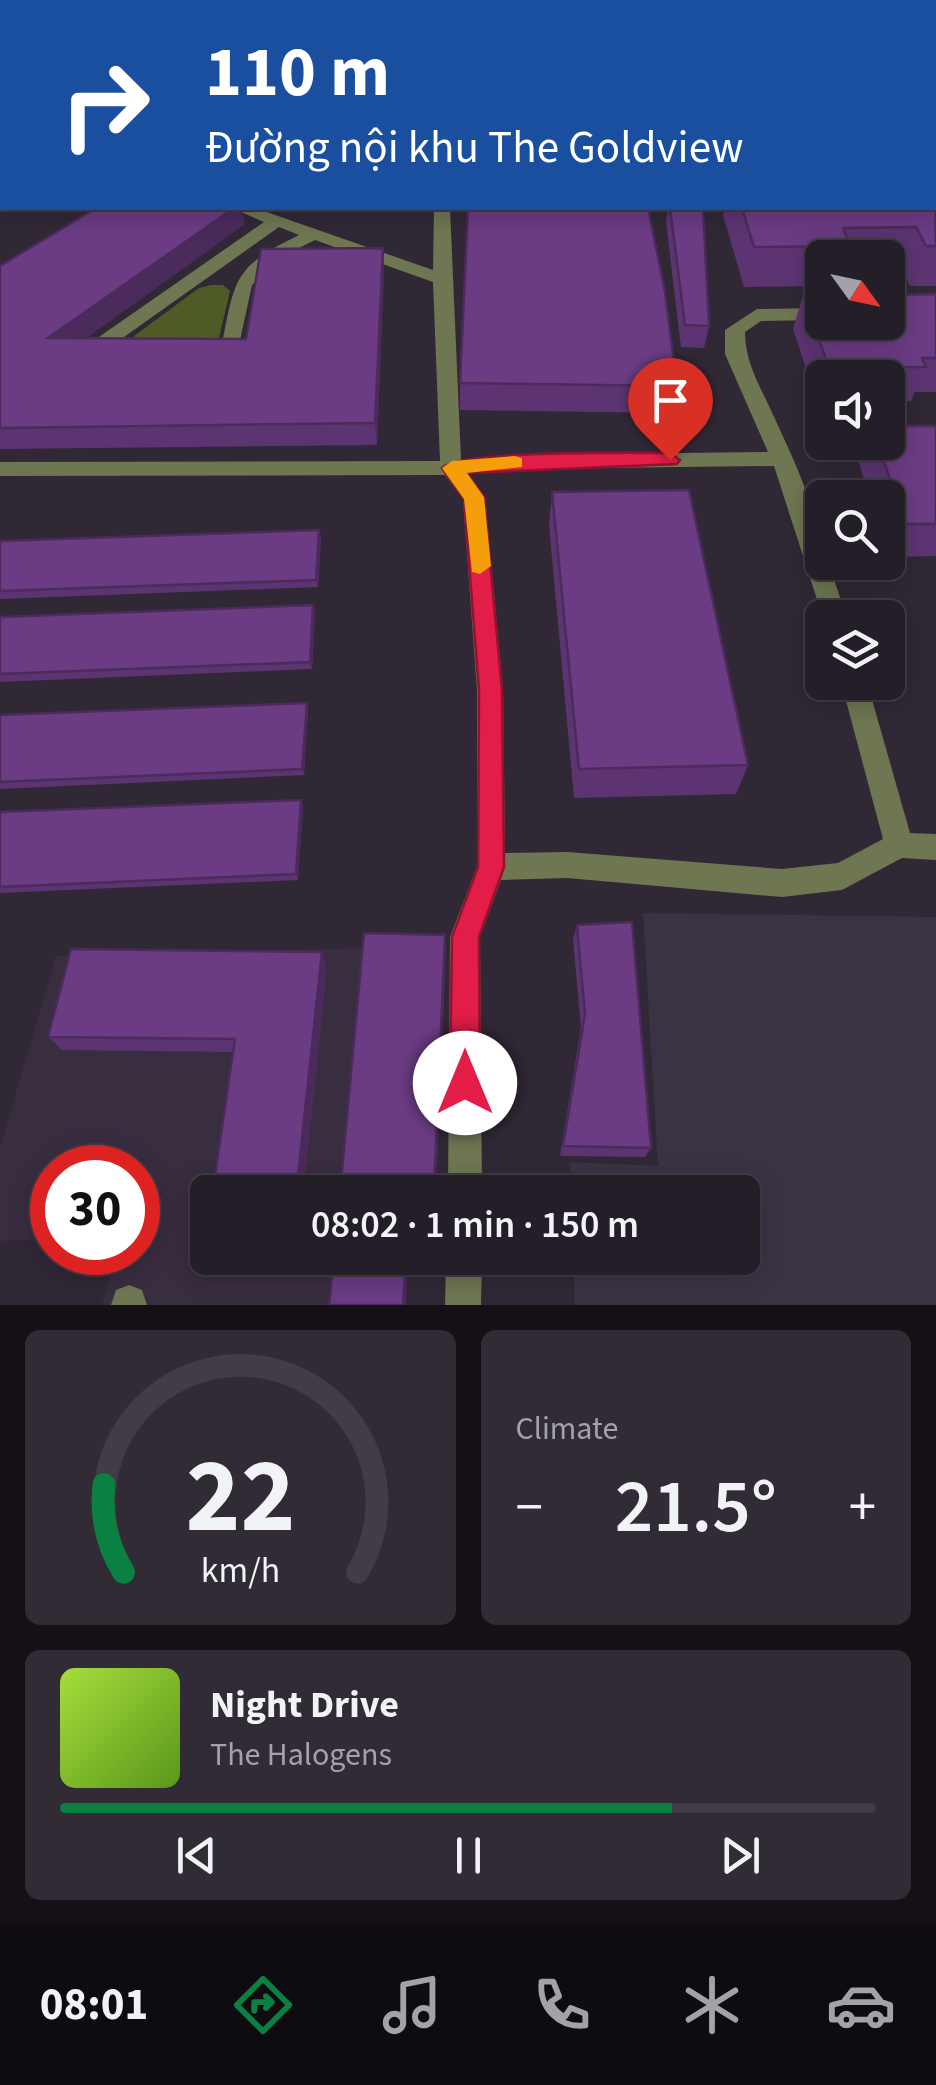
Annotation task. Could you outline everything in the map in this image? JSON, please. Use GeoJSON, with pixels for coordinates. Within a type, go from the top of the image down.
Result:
{"type":"FeatureCollection","features":[{"type":"Feature","properties":{"kind":"street"},"geometry":{"type":"LineString","coordinates":[[246,210],[442,280]]}},
{"type":"Feature","properties":{"kind":"street"},"geometry":{"type":"LineString","coordinates":[[442,210],[452,468],[474,497],[490,690],[491,867],[465,937],[466,1175]]}},
{"type":"Feature","properties":{"kind":"street"},"geometry":{"type":"LineString","coordinates":[[132,350],[93,350],[276,221]]}},
{"type":"Feature","properties":{"kind":"street"},"geometry":{"type":"LineString","coordinates":[[191,350],[230,350],[242,283],[273,254],[314,234]]}},
{"type":"Feature","properties":{"kind":"street"},"geometry":{"type":"LineString","coordinates":[[805,314],[757,315],[735,330],[735,354],[782,458],[829,600]]}},
{"type":"Feature","properties":{"kind":"street"},"geometry":{"type":"LineString","coordinates":[[0,469],[452,468],[513,462],[782,458]]}},
{"type":"Feature","properties":{"kind":"street"},"geometry":{"type":"LineString","coordinates":[[859,700],[899,845]]}},
{"type":"Feature","properties":{"kind":"street"},"geometry":{"type":"LineString","coordinates":[[491,867],[567,865],[782,883],[842,876],[899,845],[936,847]]}},
{"type":"Feature","properties":{"kind":"street"},"geometry":{"type":"LineString","coordinates":[[464,1275],[464,1305]]}},
{"type":"Feature","properties":{"kind":"shaded area"},"geometry":{"type":"Polygon","coordinates":[[[643,913],[936,917],[936,1305],[575,1305],[574,1275],[760,1275],[760,1175],[570,1175],[570,1162],[658,1166],[643,913]]]}},
{"type":"Feature","properties":{"kind":"shaded area"},"geometry":{"type":"Polygon","coordinates":[[[368,948],[347,1175],[190,1175],[190,1275],[338,1275],[335,1305],[102,1305],[110,1275],[160,1275],[160,1145],[30,1145],[30,1240],[0,1241],[0,1148],[56,956],[368,948]]]}},
{"type":"Feature","properties":{"kind":"green space"},"geometry":{"type":"Polygon","coordinates":[[[223,285],[230,291],[218,342],[135,340],[134,336],[199,288],[223,285]]]}},
{"type":"Feature","properties":{"kind":"building"},"geometry":{"type":"Polygon","coordinates":[[[93,210],[231,210],[48,338],[246,339],[261,249],[383,248],[375,423],[0,428],[0,266],[93,210]]]}},
{"type":"Feature","properties":{"kind":"building"},"geometry":{"type":"Polygon","coordinates":[[[468,210],[648,210],[665,292],[677,386],[460,383],[468,210]]]}},
{"type":"Feature","properties":{"kind":"building"},"geometry":{"type":"Polygon","coordinates":[[[670,210],[703,210],[709,326],[685,325],[670,210]]]}},
{"type":"Feature","properties":{"kind":"building"},"geometry":{"type":"Polygon","coordinates":[[[743,210],[936,210],[936,246],[926,246],[916,227],[843,228],[848,240],[805,240],[805,246],[754,247],[743,210]]]}},
{"type":"Feature","properties":{"kind":"building"},"geometry":{"type":"Polygon","coordinates":[[[936,294],[936,358],[922,358],[926,367],[905,367],[905,360],[826,360],[819,340],[905,340],[905,295],[936,294]]]}},
{"type":"Feature","properties":{"kind":"building"},"geometry":{"type":"Polygon","coordinates":[[[905,426],[936,426],[936,524],[906,524],[905,480],[890,480],[883,460],[905,460],[905,426]]]}},
{"type":"Feature","properties":{"kind":"building"},"geometry":{"type":"Polygon","coordinates":[[[689,490],[748,765],[579,769],[552,492],[689,490]]]}},
{"type":"Feature","properties":{"kind":"building"},"geometry":{"type":"Polygon","coordinates":[[[319,530],[316,580],[0,591],[0,541],[319,530]]]}},
{"type":"Feature","properties":{"kind":"building"},"geometry":{"type":"Polygon","coordinates":[[[313,605],[310,662],[0,674],[0,617],[313,605]]]}},
{"type":"Feature","properties":{"kind":"building"},"geometry":{"type":"Polygon","coordinates":[[[307,703],[302,769],[0,782],[0,715],[307,703]]]}},
{"type":"Feature","properties":{"kind":"building"},"geometry":{"type":"Polygon","coordinates":[[[301,800],[296,874],[0,887],[0,812],[301,800]]]}},
{"type":"Feature","properties":{"kind":"building"},"geometry":{"type":"Polygon","coordinates":[[[632,922],[651,1148],[563,1146],[585,1014],[577,925],[632,922]]]}},
{"type":"Feature","properties":{"kind":"building"},"geometry":{"type":"Polygon","coordinates":[[[364,933],[445,935],[435,1175],[342,1175],[364,933]]]}},
{"type":"Feature","properties":{"kind":"building"},"geometry":{"type":"Polygon","coordinates":[[[71,949],[322,952],[298,1175],[215,1175],[235,1039],[48,1037],[71,949]]]}},
{"type":"Feature","properties":{"kind":"building"},"geometry":{"type":"Polygon","coordinates":[[[332,1275],[405,1275],[403,1305],[329,1305],[332,1275]]]}},
{"type":"Feature","properties":{"kind":"slow traffic"},"geometry":{"type":"LineString","coordinates":[[480,566],[474,497],[452,468],[515,462]]}},
{"type":"Feature","properties":{"kind":"route"},"geometry":{"type":"LineString","coordinates":[[465,1083],[465,937],[491,867],[490,690],[474,497],[452,468],[513,462],[670,460]]}}]}
